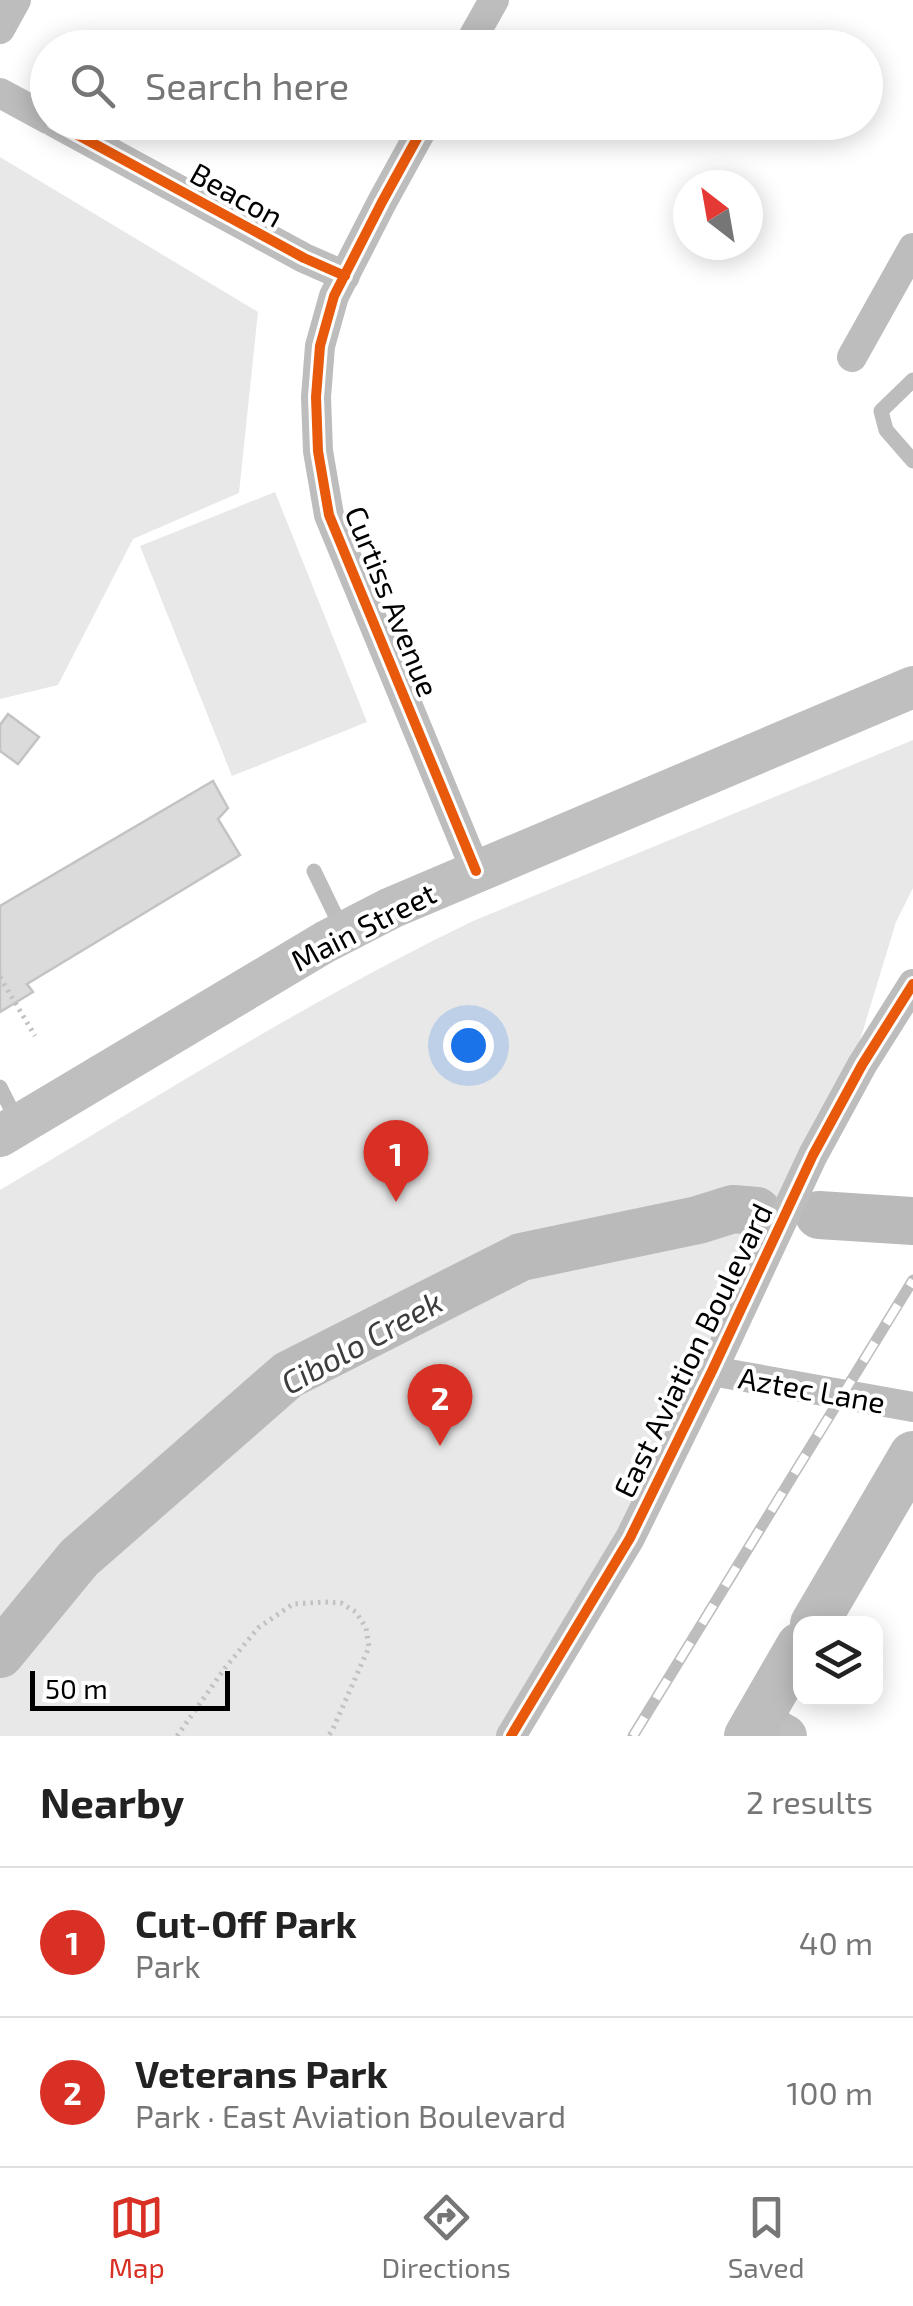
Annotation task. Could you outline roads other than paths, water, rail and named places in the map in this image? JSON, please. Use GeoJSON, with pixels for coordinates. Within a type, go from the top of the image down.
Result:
{"type":"FeatureCollection","features":[{"type":"Feature","properties":{"kind":"main road","name":"Main Street"},"geometry":{"type":"LineString","coordinates":[[9,1131],[344,932],[476,870],[913,687]]}},
{"type":"Feature","properties":{"kind":"main road"},"geometry":{"type":"LineString","coordinates":[[819,1616],[913,1455]]}},
{"type":"Feature","properties":{"kind":"main road"},"geometry":{"type":"LineString","coordinates":[[764,1730],[793,1662]]}},
{"type":"Feature","properties":{"kind":"street"},"geometry":{"type":"LineString","coordinates":[[0,29],[16,0]]}},
{"type":"Feature","properties":{"kind":"street"},"geometry":{"type":"LineString","coordinates":[[477,30],[494,0]]}},
{"type":"Feature","properties":{"kind":"street","name":"Beacon"},"geometry":{"type":"LineString","coordinates":[[0,93],[30,109]]}},
{"type":"Feature","properties":{"kind":"street","name":"Beacon"},"geometry":{"type":"LineString","coordinates":[[86,140],[344,276]]}},
{"type":"Feature","properties":{"kind":"street","name":"Curtiss Avenue"},"geometry":{"type":"LineString","coordinates":[[416,140],[334,296],[320,346],[316,397],[318,450],[329,515],[476,870]]}},
{"type":"Feature","properties":{"kind":"street"},"geometry":{"type":"LineString","coordinates":[[852,356],[913,248]]}},
{"type":"Feature","properties":{"kind":"street","name":"East Aviation Boulevard"},"geometry":{"type":"LineString","coordinates":[[511,1736],[630,1538],[813,1155],[862,1065],[913,984]]}},
{"type":"Feature","properties":{"kind":"street","name":"Aztec Lane"},"geometry":{"type":"LineString","coordinates":[[712,1371],[913,1407]]}},
{"type":"Feature","properties":{"kind":"lane"},"geometry":{"type":"LineString","coordinates":[[913,380],[882,411],[886,430],[913,461]]}},
{"type":"Feature","properties":{"kind":"lane"},"geometry":{"type":"LineString","coordinates":[[314,872],[344,932]]}},
{"type":"Feature","properties":{"kind":"lane"},"geometry":{"type":"LineString","coordinates":[[0,1086],[9,1131]]}},
{"type":"Feature","properties":{"kind":"waterway","name":"Cibolo Creek"},"geometry":{"type":"LineString","coordinates":[[0,1654],[79,1558],[288,1375],[521,1257],[733,1209],[757,1211]]}},
{"type":"Feature","properties":{"kind":"waterway","name":"Cibolo Creek"},"geometry":{"type":"LineString","coordinates":[[819,1215],[913,1221]]}},
{"type":"Feature","properties":{"kind":"railway"},"geometry":{"type":"LineString","coordinates":[[633,1736],[913,1280]]}},
{"type":"Feature","properties":{"kind":"place","name":"Cut-Off Park"},"geometry":{"type":"Point","coordinates":[396,1202]}},
{"type":"Feature","properties":{"kind":"place","name":"Veterans Park"},"geometry":{"type":"Point","coordinates":[440,1446]}}]}
